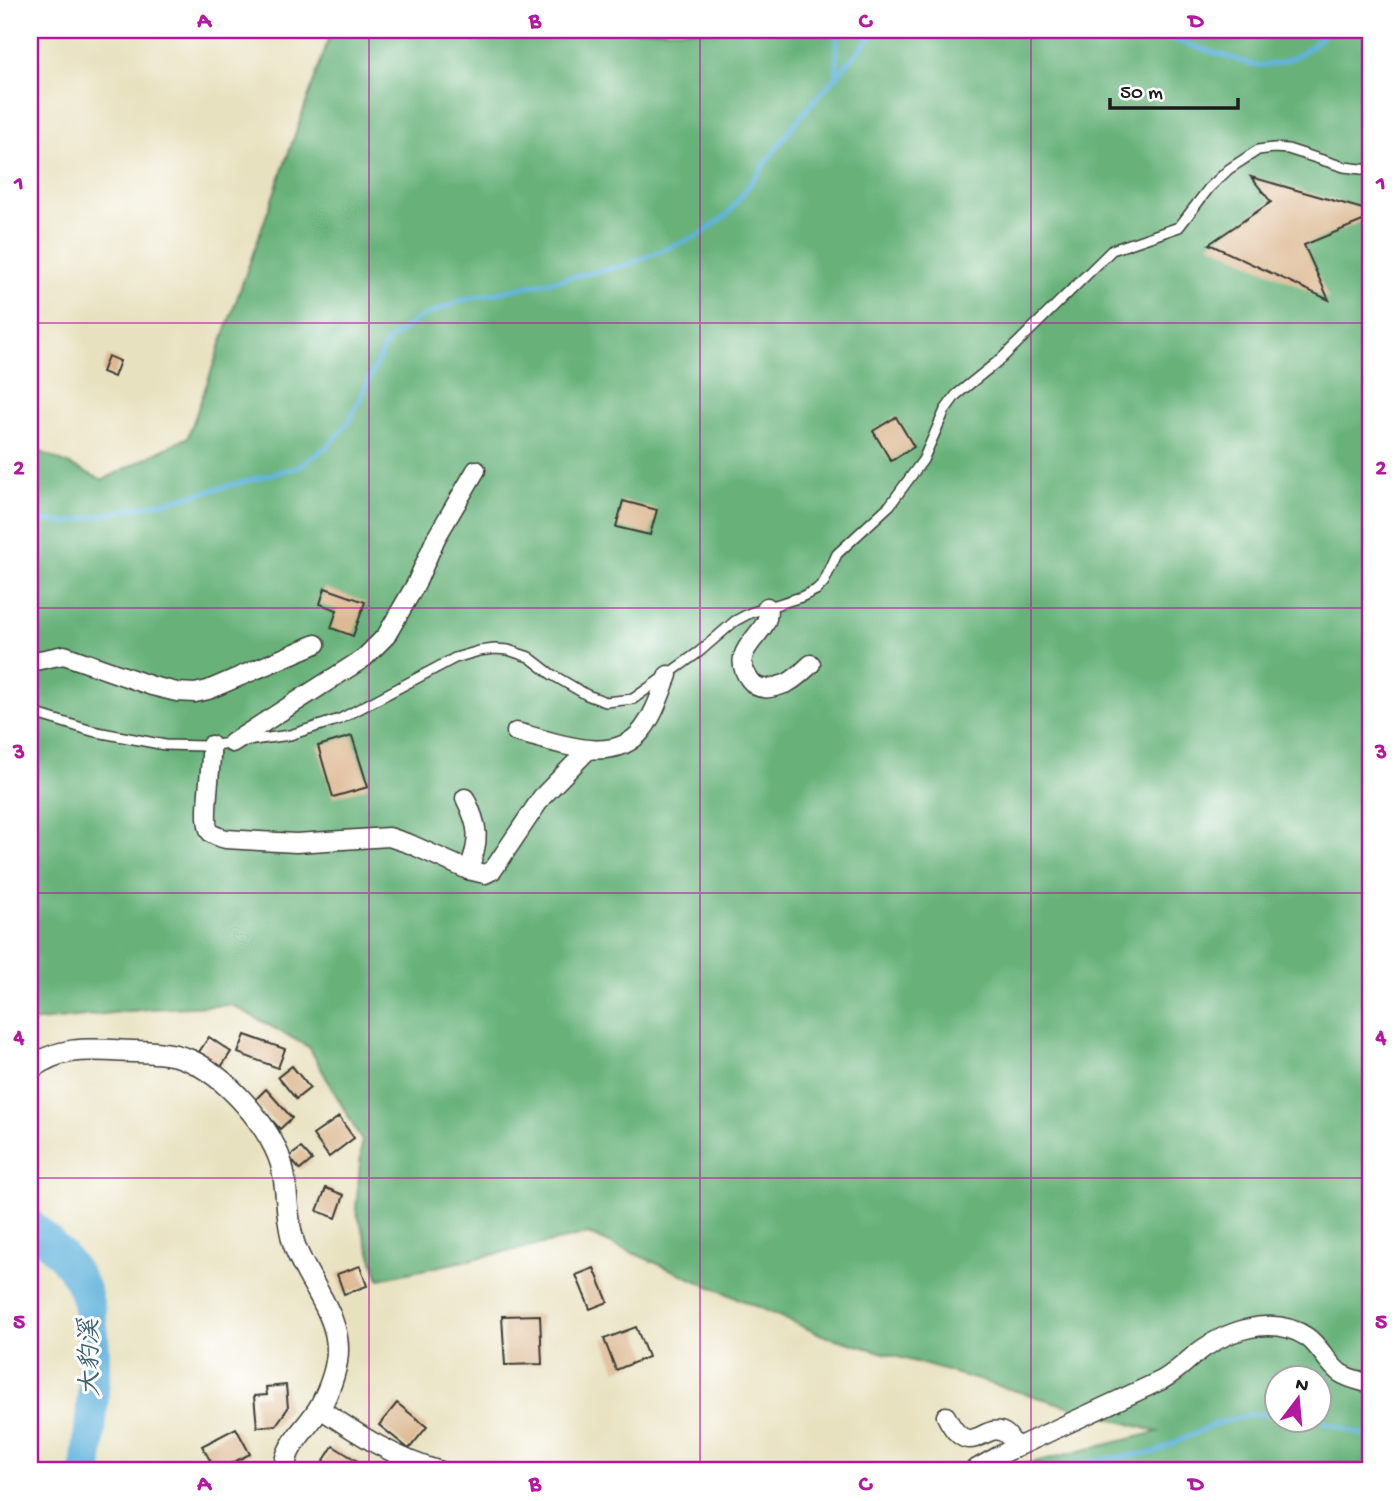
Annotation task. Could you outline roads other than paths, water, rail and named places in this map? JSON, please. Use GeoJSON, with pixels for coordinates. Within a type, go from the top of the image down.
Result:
{"type":"FeatureCollection","features":[{"type":"Feature","properties":{"kind":"street"},"geometry":{"type":"LineString","coordinates":[[232,743],[364,658],[386,636],[416,584],[436,538],[476,470]]}},
{"type":"Feature","properties":{"kind":"street"},"geometry":{"type":"LineString","coordinates":[[767,607],[769,614],[766,622],[747,648],[742,661],[743,669],[753,684],[770,689],[791,682],[811,664]]}},
{"type":"Feature","properties":{"kind":"street"},"geometry":{"type":"LineString","coordinates":[[30,662],[64,655],[152,687],[195,693],[316,644]]}},
{"type":"Feature","properties":{"kind":"street"},"geometry":{"type":"LineString","coordinates":[[516,732],[589,750],[602,750],[630,741],[641,732],[650,718],[668,675]]}},
{"type":"Feature","properties":{"kind":"street"},"geometry":{"type":"LineString","coordinates":[[211,746],[206,819],[211,833],[226,839],[296,844],[388,837],[468,870],[485,874],[493,870],[542,797],[589,750]]}},
{"type":"Feature","properties":{"kind":"street"},"geometry":{"type":"LineString","coordinates":[[465,798],[474,815],[478,840],[468,870]]}},
{"type":"Feature","properties":{"kind":"street"},"geometry":{"type":"LineString","coordinates":[[30,1069],[40,1060],[59,1052],[87,1049],[153,1052],[184,1058],[206,1068],[232,1090],[267,1133],[278,1152],[283,1170],[294,1243],[330,1316],[337,1339],[337,1359],[332,1381],[319,1408],[286,1457],[285,1471]]}},
{"type":"Feature","properties":{"kind":"street"},"geometry":{"type":"LineString","coordinates":[[972,1471],[1162,1380],[1209,1345],[1240,1330],[1264,1326],[1290,1329],[1308,1338],[1340,1373],[1370,1384]]}},
{"type":"Feature","properties":{"kind":"street"},"geometry":{"type":"LineString","coordinates":[[319,1408],[394,1454],[415,1464],[441,1471]]}},
{"type":"Feature","properties":{"kind":"street"},"geometry":{"type":"LineString","coordinates":[[946,1416],[954,1433],[960,1436],[975,1438],[999,1431],[1006,1434],[1016,1448]]}},
{"type":"Feature","properties":{"kind":"lane"},"geometry":{"type":"LineString","coordinates":[[30,712],[117,736],[165,745],[211,746],[290,734],[340,719],[455,658],[479,651],[508,650],[528,657],[576,690],[606,702],[633,699],[750,612],[816,590],[824,582],[838,554],[890,505],[909,480],[923,460],[945,410],[956,395],[1002,358],[1112,250],[1179,227],[1209,188],[1229,169],[1258,150],[1289,149],[1344,167],[1370,170]]}},
{"type":"Feature","properties":{"kind":"waterway"},"geometry":{"type":"LineString","coordinates":[[837,30],[837,78]]}},
{"type":"Feature","properties":{"kind":"waterway"},"geometry":{"type":"LineString","coordinates":[[30,515],[36,519],[65,523],[179,499],[299,467],[330,444],[350,420],[387,342],[417,319],[460,301],[623,266],[700,235],[728,214],[795,123],[877,30]]}},
{"type":"Feature","properties":{"kind":"waterway"},"geometry":{"type":"LineString","coordinates":[[1142,30],[1253,65],[1275,64],[1295,57],[1328,30]]}},
{"type":"Feature","properties":{"kind":"waterway","name":"大豹溪"},"geometry":{"type":"LineString","coordinates":[[30,1224],[74,1271],[84,1290],[89,1309],[93,1331],[94,1379],[86,1471]]}},
{"type":"Feature","properties":{"kind":"waterway"},"geometry":{"type":"LineString","coordinates":[[1025,1471],[1155,1452],[1215,1424],[1264,1414]]}},
{"type":"Feature","properties":{"kind":"waterway"},"geometry":{"type":"LineString","coordinates":[[1334,1425],[1359,1434],[1370,1434]]}}]}
